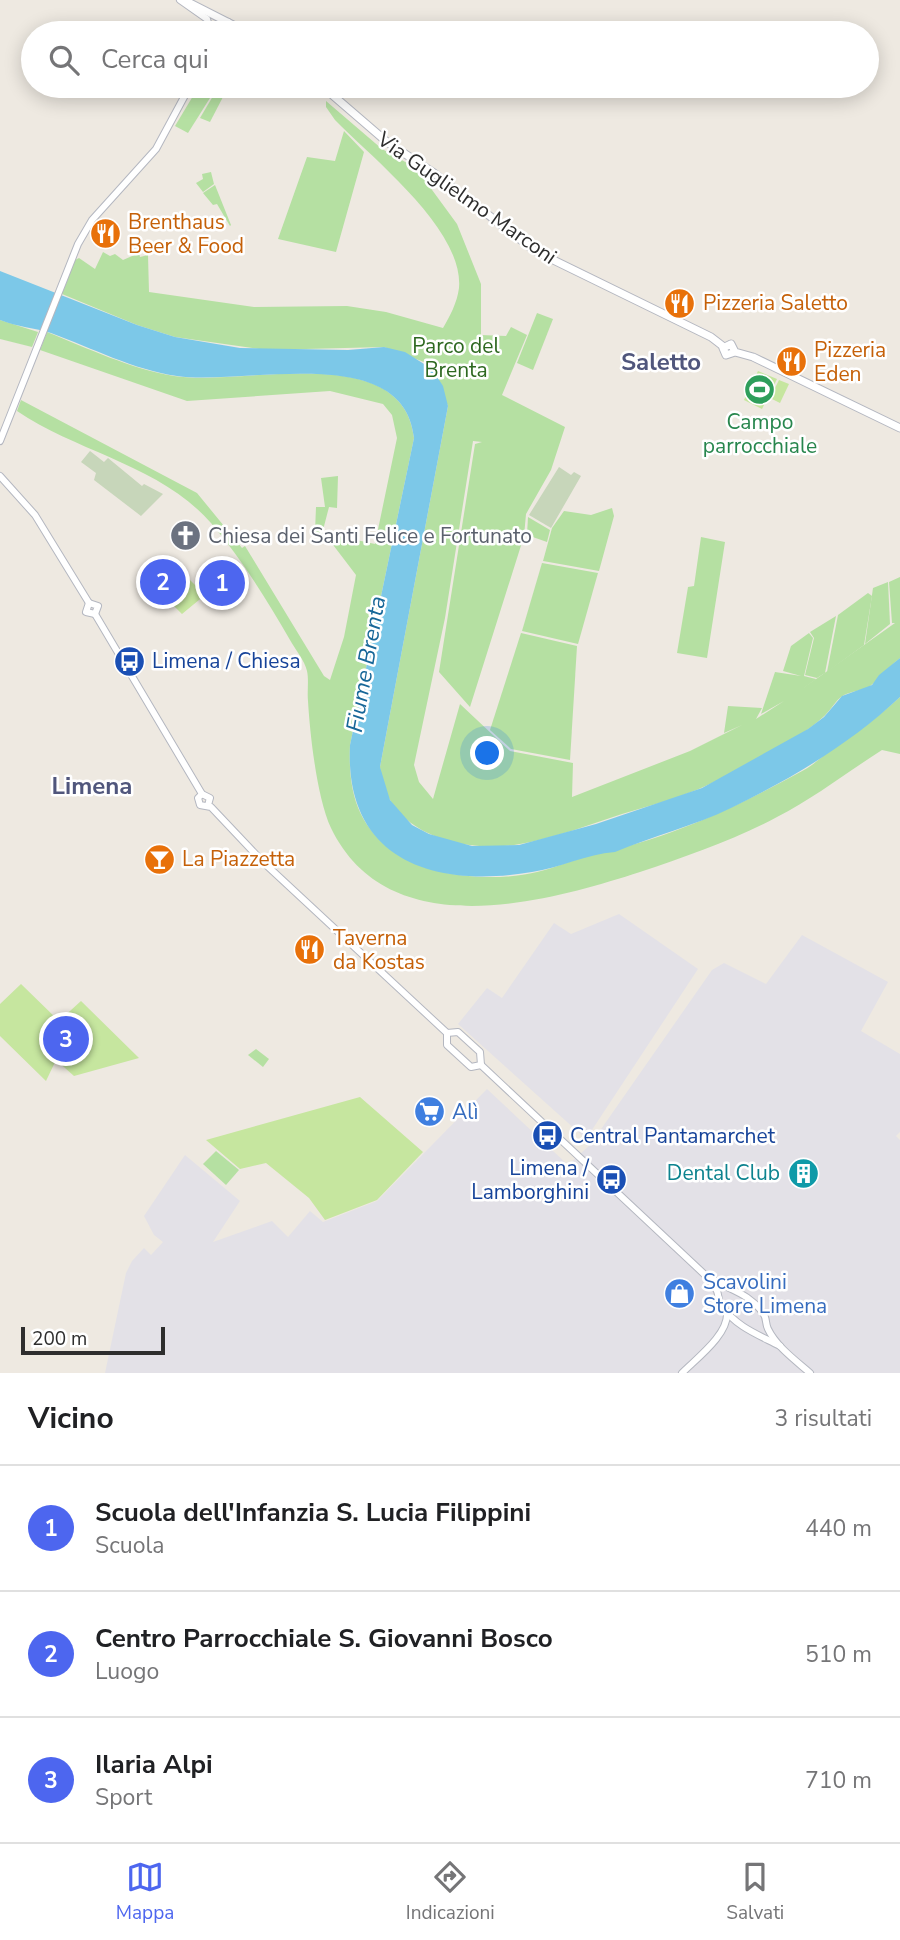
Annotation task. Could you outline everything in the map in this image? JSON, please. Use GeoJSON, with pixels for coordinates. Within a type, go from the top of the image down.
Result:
{"type":"FeatureCollection","features":[{"type":"Feature","properties":{"kind":"main road"},"geometry":{"type":"LineString","coordinates":[[182,0],[226,21]]}},
{"type":"Feature","properties":{"kind":"main road","name":"Via Guglielmo Marconi"},"geometry":{"type":"LineString","coordinates":[[335,98],[398,150],[454,187],[535,251],[711,337],[724,346],[732,344],[735,352],[753,357],[900,428]]}},
{"type":"Feature","properties":{"kind":"street"},"geometry":{"type":"LineString","coordinates":[[182,0],[208,21]]}},
{"type":"Feature","properties":{"kind":"street"},"geometry":{"type":"LineString","coordinates":[[0,441],[66,269],[85,230],[156,149],[184,98]]}},
{"type":"Feature","properties":{"kind":"street"},"geometry":{"type":"LineString","coordinates":[[0,476],[35,515],[89,603],[98,606],[96,614],[202,794],[210,798],[208,805],[447,1033]]}},
{"type":"Feature","properties":{"kind":"street"},"geometry":{"type":"LineString","coordinates":[[447,1033],[458,1031],[480,1052],[481,1065],[703,1273],[727,1287],[736,1288],[764,1314],[766,1325],[780,1346]]}},
{"type":"Feature","properties":{"kind":"street"},"geometry":{"type":"LineString","coordinates":[[447,1033],[446,1041],[450,1049],[468,1065],[481,1065]]}},
{"type":"Feature","properties":{"kind":"street"},"geometry":{"type":"LineString","coordinates":[[703,1273],[727,1312],[742,1327]]}},
{"type":"Feature","properties":{"kind":"street"},"geometry":{"type":"LineString","coordinates":[[719,1297],[727,1287]]}},
{"type":"Feature","properties":{"kind":"street"},"geometry":{"type":"LineString","coordinates":[[718,1336],[727,1322],[727,1312]]}},
{"type":"Feature","properties":{"kind":"street"},"geometry":{"type":"LineString","coordinates":[[758,1333],[766,1325]]}},
{"type":"Feature","properties":{"kind":"street"},"geometry":{"type":"LineString","coordinates":[[682,1373],[731,1326],[758,1333],[780,1346],[810,1373]]}},
{"type":"Feature","properties":{"kind":"shaded area"},"geometry":{"type":"Polygon","coordinates":[[[619,914],[698,969],[586,1139],[458,1024],[487,988],[502,998],[554,923],[571,934],[619,914]]]}},
{"type":"Feature","properties":{"kind":"shaded area"},"geometry":{"type":"Polygon","coordinates":[[[802,935],[888,982],[861,1031],[900,1054],[900,1132],[896,1136],[900,1140],[900,1373],[105,1373],[126,1273],[132,1261],[144,1248],[151,1255],[163,1242],[154,1235],[144,1216],[185,1155],[240,1201],[213,1242],[272,1221],[288,1237],[310,1211],[323,1222],[377,1201],[487,1089],[568,1165],[590,1145],[712,970],[724,963],[766,984],[802,935]]]}},
{"type":"Feature","properties":{"kind":"green space"},"geometry":{"type":"Polygon","coordinates":[[[192,98],[210,98],[188,133],[175,126],[192,98]]]}},
{"type":"Feature","properties":{"kind":"green space"},"geometry":{"type":"Polygon","coordinates":[[[212,98],[222,98],[210,122],[200,118],[212,98]]]}},
{"type":"Feature","properties":{"kind":"green space","name":"Parco del Brenta"},"geometry":{"type":"Polygon","coordinates":[[[326,101],[382,149],[416,168],[457,224],[481,284],[481,335],[506,336],[511,327],[527,335],[502,395],[565,427],[551,470],[526,514],[524,536],[470,707],[439,672],[475,444],[482,442],[473,441],[445,618],[414,765],[419,782],[433,799],[460,704],[510,751],[573,763],[572,797],[690,751],[742,725],[724,733],[728,706],[762,708],[756,719],[784,701],[761,714],[775,672],[801,676],[783,671],[791,646],[809,633],[813,638],[804,676],[816,679],[795,694],[895,623],[892,623],[889,582],[900,577],[900,658],[869,687],[844,695],[811,727],[748,765],[685,794],[559,835],[520,844],[475,846],[452,842],[431,834],[396,809],[385,790],[380,767],[448,406],[432,369],[424,362],[384,347],[266,350],[175,337],[137,325],[62,294],[75,260],[79,258],[95,269],[103,252],[110,256],[115,254],[123,260],[139,253],[140,257],[148,255],[149,292],[254,307],[347,306],[386,312],[443,328],[455,304],[459,288],[457,266],[447,243],[413,197],[335,120],[326,107],[326,101]]]}},
{"type":"Feature","properties":{"kind":"green space"},"geometry":{"type":"Polygon","coordinates":[[[344,131],[364,152],[336,252],[278,239],[307,157],[335,161],[344,131]]]}},
{"type":"Feature","properties":{"kind":"green space"},"geometry":{"type":"Polygon","coordinates":[[[211,172],[214,184],[203,192],[196,183],[203,179],[202,174],[211,172]]]}},
{"type":"Feature","properties":{"kind":"green space"},"geometry":{"type":"Polygon","coordinates":[[[215,185],[230,226],[217,204],[213,205],[203,193],[215,185]]]}},
{"type":"Feature","properties":{"kind":"green space"},"geometry":{"type":"Polygon","coordinates":[[[537,313],[553,319],[533,370],[517,363],[537,313]]]}},
{"type":"Feature","properties":{"kind":"green space"},"geometry":{"type":"Polygon","coordinates":[[[0,320],[38,332],[32,347],[0,339],[0,320]]]}},
{"type":"Feature","properties":{"kind":"green space"},"geometry":{"type":"Polygon","coordinates":[[[47,332],[125,363],[174,376],[203,378],[315,374],[351,377],[381,388],[403,407],[414,438],[350,745],[350,762],[353,793],[364,820],[384,844],[413,862],[465,876],[520,875],[678,830],[755,796],[804,770],[868,724],[900,697],[900,754],[882,750],[804,802],[761,825],[693,854],[601,884],[515,903],[471,906],[429,902],[390,889],[357,865],[331,828],[315,766],[306,667],[263,595],[222,536],[191,503],[168,487],[17,411],[21,400],[197,493],[242,548],[245,546],[324,676],[330,680],[344,637],[356,575],[324,533],[375,544],[397,438],[392,415],[383,404],[330,391],[187,401],[40,350],[47,332]]]}},
{"type":"Feature","properties":{"kind":"green space","name":"Campo parrocchiale"},"geometry":{"type":"Polygon","coordinates":[[[758,371],[777,379],[762,409],[744,400],[758,371]]]}},
{"type":"Feature","properties":{"kind":"green space"},"geometry":{"type":"Polygon","coordinates":[[[779,380],[789,384],[780,403],[770,398],[779,380]]]}},
{"type":"Feature","properties":{"kind":"green space"},"geometry":{"type":"Polygon","coordinates":[[[90,451],[104,462],[108,458],[142,486],[144,484],[163,494],[141,516],[94,480],[96,473],[81,462],[90,451]]]}},
{"type":"Feature","properties":{"kind":"green space"},"geometry":{"type":"Polygon","coordinates":[[[559,467],[571,475],[574,472],[581,476],[551,528],[529,515],[559,467]]]}},
{"type":"Feature","properties":{"kind":"green space"},"geometry":{"type":"Polygon","coordinates":[[[338,476],[337,508],[329,507],[322,534],[315,532],[316,507],[325,507],[321,478],[338,476]]]}},
{"type":"Feature","properties":{"kind":"green space"},"geometry":{"type":"Polygon","coordinates":[[[612,508],[614,516],[599,571],[543,561],[552,528],[564,511],[591,515],[612,508]]]}},
{"type":"Feature","properties":{"kind":"green space"},"geometry":{"type":"Polygon","coordinates":[[[528,517],[550,530],[547,542],[527,535],[528,517]]]}},
{"type":"Feature","properties":{"kind":"green space"},"geometry":{"type":"Polygon","coordinates":[[[701,537],[725,542],[707,658],[677,653],[688,587],[694,586],[701,537]]]}},
{"type":"Feature","properties":{"kind":"green space"},"geometry":{"type":"Polygon","coordinates":[[[542,563],[598,573],[578,644],[522,631],[542,563]]]}},
{"type":"Feature","properties":{"kind":"green space"},"geometry":{"type":"Polygon","coordinates":[[[188,578],[205,595],[182,614],[171,603],[182,593],[177,586],[188,578]]]}},
{"type":"Feature","properties":{"kind":"green space"},"geometry":{"type":"Polygon","coordinates":[[[888,582],[890,624],[865,644],[873,588],[888,582]]]}},
{"type":"Feature","properties":{"kind":"green space"},"geometry":{"type":"Polygon","coordinates":[[[868,593],[872,596],[864,645],[827,672],[838,615],[868,593]]]}},
{"type":"Feature","properties":{"kind":"green space"},"geometry":{"type":"Polygon","coordinates":[[[836,616],[825,673],[817,678],[805,675],[814,638],[810,632],[836,616]]]}},
{"type":"Feature","properties":{"kind":"green space"},"geometry":{"type":"Polygon","coordinates":[[[521,633],[577,646],[570,760],[511,749],[490,730],[521,633]]]}},
{"type":"Feature","properties":{"kind":"green space"},"geometry":{"type":"Polygon","coordinates":[[[21,984],[59,1021],[81,1001],[139,1058],[74,1076],[56,1060],[46,1081],[0,1036],[0,1004],[21,984]]]}},
{"type":"Feature","properties":{"kind":"green space"},"geometry":{"type":"Polygon","coordinates":[[[256,1049],[269,1059],[263,1067],[248,1055],[256,1049]]]}},
{"type":"Feature","properties":{"kind":"green space"},"geometry":{"type":"Polygon","coordinates":[[[360,1097],[423,1152],[377,1200],[325,1220],[309,1198],[266,1163],[240,1169],[206,1140],[360,1097]]]}},
{"type":"Feature","properties":{"kind":"green space"},"geometry":{"type":"Polygon","coordinates":[[[216,1151],[239,1170],[226,1185],[203,1164],[216,1151]]]}},
{"type":"Feature","properties":{"kind":"water"},"geometry":{"type":"Polygon","coordinates":[[[0,271],[137,325],[175,337],[240,348],[348,350],[384,347],[405,352],[432,369],[443,386],[448,406],[380,767],[390,800],[412,825],[429,834],[472,846],[519,845],[596,824],[702,788],[808,729],[824,717],[842,696],[872,685],[879,675],[900,658],[900,697],[862,730],[754,797],[717,814],[615,852],[594,855],[542,870],[496,876],[461,876],[430,870],[402,858],[379,840],[362,816],[352,784],[350,745],[414,438],[404,408],[382,388],[352,378],[278,374],[206,378],[177,376],[129,364],[51,333],[0,320],[0,271]]]}},
{"type":"Feature","properties":{"kind":"place","name":"Brenthaus Beer & Food"},"geometry":{"type":"Point","coordinates":[105,234]}},
{"type":"Feature","properties":{"kind":"place","name":"Pizzeria Saletto"},"geometry":{"type":"Point","coordinates":[680,303]}},
{"type":"Feature","properties":{"kind":"place","name":"Pizzeria Eden"},"geometry":{"type":"Point","coordinates":[791,362]}},
{"type":"Feature","properties":{"kind":"place","name":"Campo parrocchiale"},"geometry":{"type":"Point","coordinates":[760,390]}},
{"type":"Feature","properties":{"kind":"place","name":"Chiesa dei Santi Felice e Fortunato"},"geometry":{"type":"Point","coordinates":[185,536]}},
{"type":"Feature","properties":{"kind":"place","name":"Centro Parrocchiale S. Giovanni Bosco"},"geometry":{"type":"Point","coordinates":[163,582]}},
{"type":"Feature","properties":{"kind":"place","name":"Scuola dell'Infanzia S. Lucia Filippini"},"geometry":{"type":"Point","coordinates":[222,583]}},
{"type":"Feature","properties":{"kind":"place","name":"Limena / Chiesa"},"geometry":{"type":"Point","coordinates":[129,661]}},
{"type":"Feature","properties":{"kind":"place","name":"La Piazzetta"},"geometry":{"type":"Point","coordinates":[159,859]}},
{"type":"Feature","properties":{"kind":"place","name":"Taverna da Kostas"},"geometry":{"type":"Point","coordinates":[310,950]}},
{"type":"Feature","properties":{"kind":"place","name":"Ilaria Alpi"},"geometry":{"type":"Point","coordinates":[66,1039]}},
{"type":"Feature","properties":{"kind":"place","name":"Alì"},"geometry":{"type":"Point","coordinates":[429,1112]}},
{"type":"Feature","properties":{"kind":"place","name":"Central Pantamarchet"},"geometry":{"type":"Point","coordinates":[547,1136]}},
{"type":"Feature","properties":{"kind":"place","name":"Dental Club"},"geometry":{"type":"Point","coordinates":[803,1173]}},
{"type":"Feature","properties":{"kind":"place","name":"Limena / Lamborghini"},"geometry":{"type":"Point","coordinates":[612,1180]}},
{"type":"Feature","properties":{"kind":"place","name":"Scavolini Store Limena"},"geometry":{"type":"Point","coordinates":[680,1294]}},
{"type":"Feature","properties":{"kind":"district","name":"Saletto"},"geometry":{"type":"Point","coordinates":[661,362]}},
{"type":"Feature","properties":{"kind":"district","name":"Limena"},"geometry":{"type":"Point","coordinates":[92,786]}},
{"type":"Feature","properties":{"kind":"water label","name":"Fiume Brenta"},"geometry":{"type":"Point","coordinates":[366,664]}}]}
